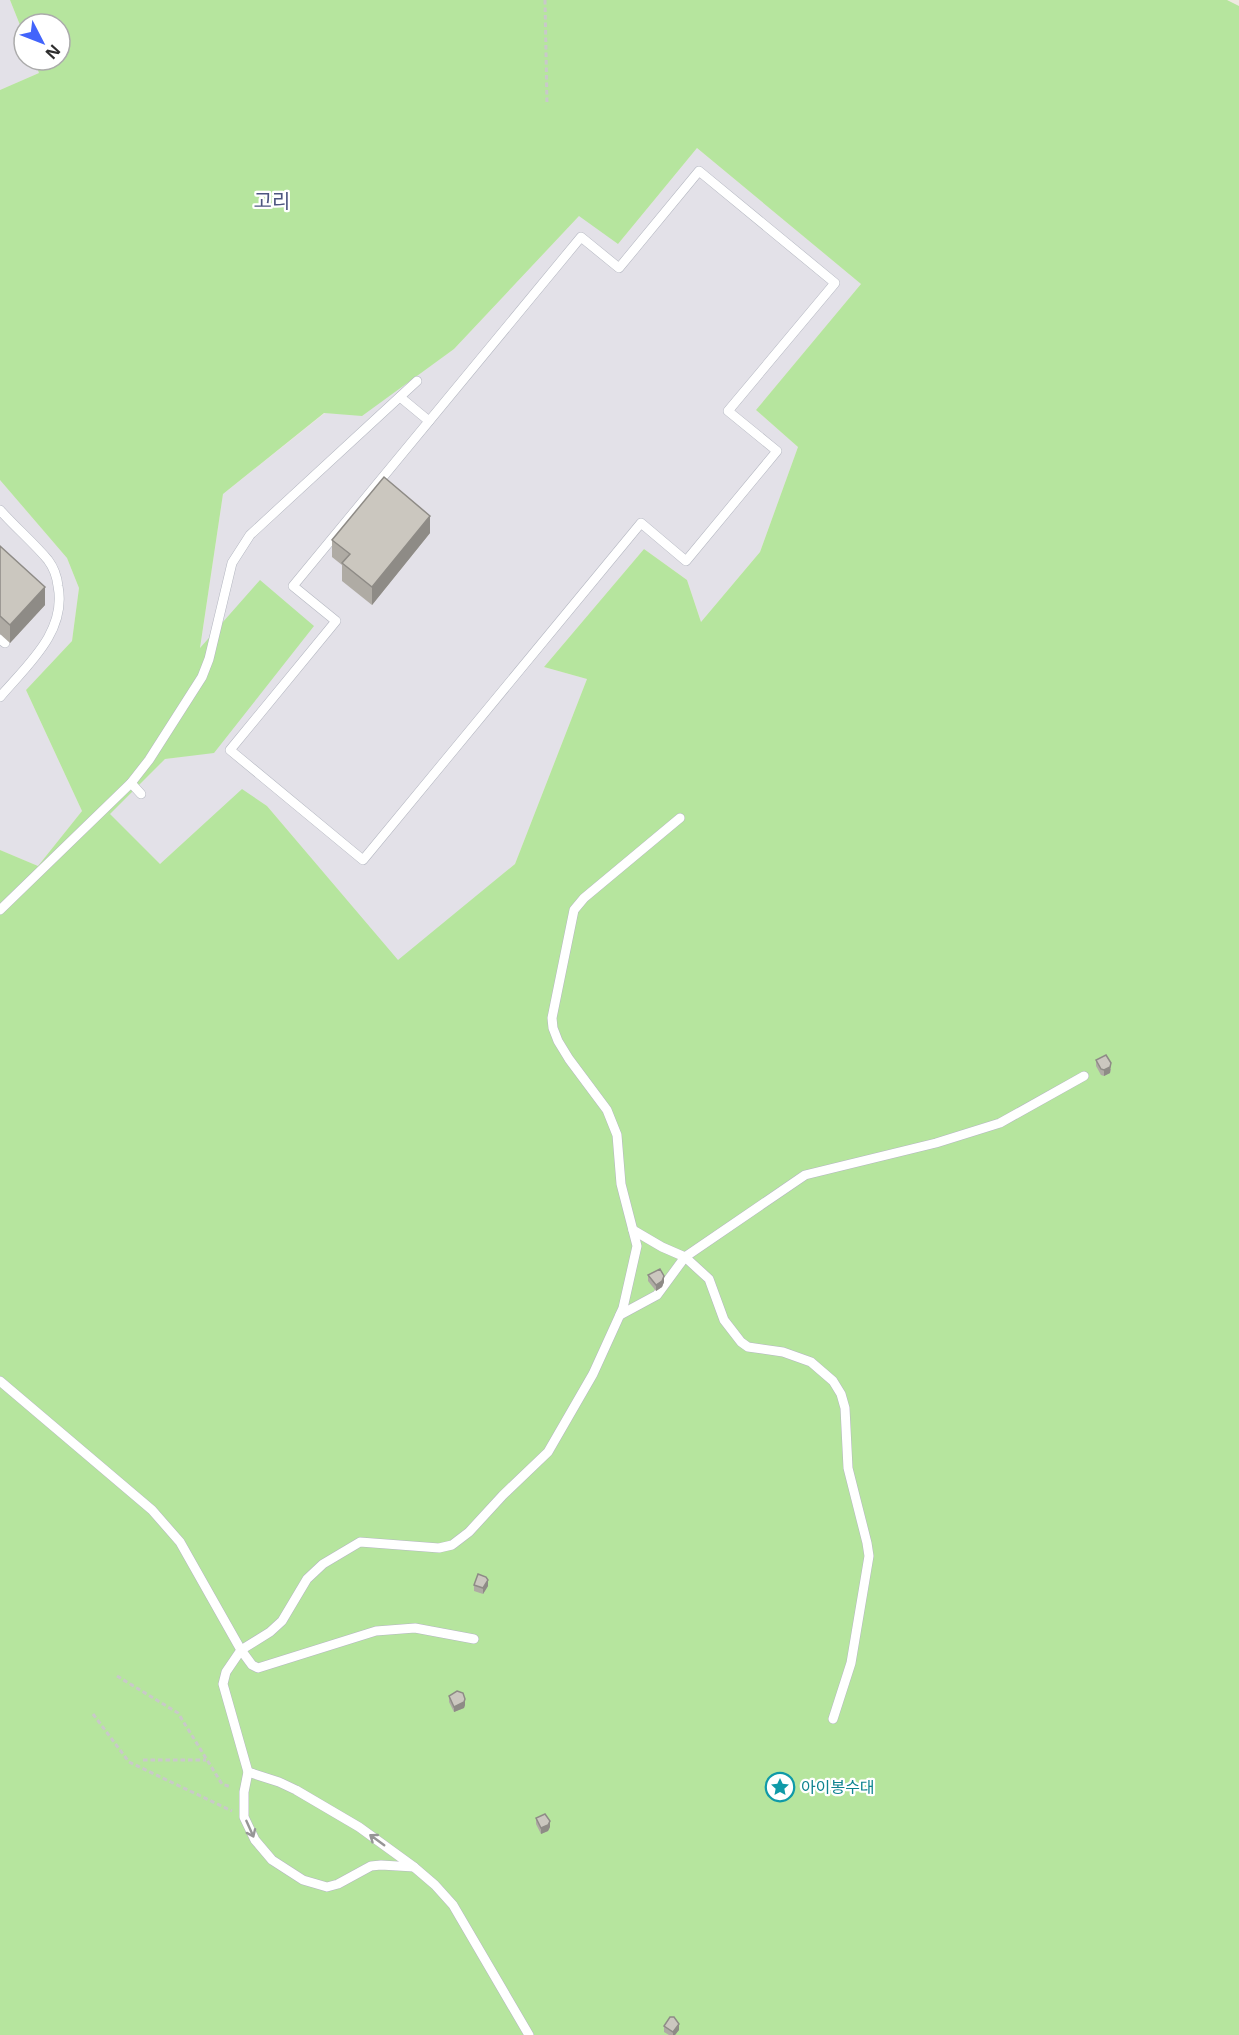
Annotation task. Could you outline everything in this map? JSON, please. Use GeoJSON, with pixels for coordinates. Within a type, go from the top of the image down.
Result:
{"type":"FeatureCollection","features":[{"type":"Feature","properties":{"kind":"lane"},"geometry":{"type":"LineString","coordinates":[[699,171],[835,283],[728,411],[777,451],[686,561],[641,524],[363,860],[230,750],[336,621],[293,586],[429,422],[581,237],[619,268],[699,171]]}},
{"type":"Feature","properties":{"kind":"lane"},"geometry":{"type":"LineString","coordinates":[[0,910],[131,783],[149,760],[202,677],[209,659],[232,563],[245,541],[417,381]]}},
{"type":"Feature","properties":{"kind":"lane"},"geometry":{"type":"LineString","coordinates":[[400,397],[429,422]]}},
{"type":"Feature","properties":{"kind":"lane"},"geometry":{"type":"LineString","coordinates":[[0,510],[50,562],[61,597],[53,632],[0,697]]}},
{"type":"Feature","properties":{"kind":"lane"},"geometry":{"type":"LineString","coordinates":[[131,783],[141,794]]}},
{"type":"Feature","properties":{"kind":"lane"},"geometry":{"type":"LineString","coordinates":[[414,1867],[371,1866],[338,1884],[327,1887],[303,1880],[272,1860],[255,1840],[244,1817],[244,1792],[248,1772],[223,1683],[226,1672],[241,1650],[270,1632],[282,1621],[307,1579],[323,1564],[360,1542],[439,1548],[452,1545],[469,1532],[502,1495],[548,1452],[593,1374],[620,1315],[637,1246],[621,1184],[617,1135],[606,1110],[558,1041],[552,1018],[574,910],[584,898],[680,818]]}},
{"type":"Feature","properties":{"kind":"lane"},"geometry":{"type":"LineString","coordinates":[[620,1315],[657,1295],[689,1259],[805,1175],[936,1143],[1000,1123],[1084,1076]]}},
{"type":"Feature","properties":{"kind":"lane"},"geometry":{"type":"LineString","coordinates":[[633,1230],[689,1259],[710,1280],[724,1320],[741,1342],[748,1347],[783,1352],[811,1362],[833,1380],[841,1394],[845,1408],[848,1468],[869,1556],[851,1663],[833,1719]]}},
{"type":"Feature","properties":{"kind":"lane"},"geometry":{"type":"LineString","coordinates":[[0,1381],[152,1510],[180,1542],[241,1650],[252,1665],[258,1668],[376,1631],[415,1628],[474,1639]]}},
{"type":"Feature","properties":{"kind":"lane"},"geometry":{"type":"LineString","coordinates":[[248,1772],[296,1790],[359,1827],[435,1885],[453,1905],[529,2035]]}},
{"type":"Feature","properties":{"kind":"path"},"geometry":{"type":"LineString","coordinates":[[545,0],[547,104]]}},
{"type":"Feature","properties":{"kind":"path"},"geometry":{"type":"LineString","coordinates":[[117,1676],[178,1713],[222,1784],[244,1792]]}},
{"type":"Feature","properties":{"kind":"path"},"geometry":{"type":"LineString","coordinates":[[93,1714],[129,1762],[244,1817]]}},
{"type":"Feature","properties":{"kind":"path"},"geometry":{"type":"LineString","coordinates":[[143,1760],[206,1760]]}},
{"type":"Feature","properties":{"kind":"shaded area"},"geometry":{"type":"Polygon","coordinates":[[[0,0],[10,0],[15,12],[12,12],[12,72],[39,73],[0,90],[0,0]]]}},
{"type":"Feature","properties":{"kind":"shaded area"},"geometry":{"type":"Polygon","coordinates":[[[697,148],[861,284],[756,410],[798,447],[760,552],[701,622],[687,580],[644,549],[544,667],[587,679],[515,864],[398,961],[267,806],[242,790],[160,864],[109,814],[165,759],[214,752],[200,649],[223,494],[325,413],[362,415],[454,349],[580,215],[618,244],[697,148]]]}},
{"type":"Feature","properties":{"kind":"shaded area"},"geometry":{"type":"Polygon","coordinates":[[[0,480],[67,558],[79,588],[72,641],[26,690],[82,811],[38,866],[0,850],[0,480]]]}},
{"type":"Feature","properties":{"kind":"green space"},"geometry":{"type":"Polygon","coordinates":[[[10,0],[1227,0],[1239,6],[1239,2035],[0,2035],[0,850],[38,866],[82,811],[26,690],[72,641],[79,588],[67,558],[0,480],[0,90],[39,73],[72,72],[72,12],[15,12],[10,0]],[[697,148],[618,244],[579,216],[454,349],[362,416],[324,413],[223,494],[200,648],[260,580],[314,626],[214,753],[165,759],[110,814],[160,864],[242,789],[267,806],[398,960],[515,864],[587,679],[544,667],[644,549],[687,580],[701,622],[760,552],[798,447],[756,410],[861,284],[697,148]]]}},
{"type":"Feature","properties":{"kind":"building"},"geometry":{"type":"Polygon","coordinates":[[[384,477],[430,516],[372,587],[342,563],[350,554],[332,540],[384,477]]]}},
{"type":"Feature","properties":{"kind":"building"},"geometry":{"type":"Polygon","coordinates":[[[0,546],[45,587],[10,625],[0,616],[0,546]]]}},
{"type":"Feature","properties":{"kind":"building"},"geometry":{"type":"Polygon","coordinates":[[[1106,1055],[1111,1063],[1110,1067],[1104,1070],[1096,1060],[1106,1055]]]}},
{"type":"Feature","properties":{"kind":"building"},"geometry":{"type":"Polygon","coordinates":[[[660,1269],[664,1276],[662,1281],[656,1285],[648,1275],[660,1269]]]}},
{"type":"Feature","properties":{"kind":"building"},"geometry":{"type":"Polygon","coordinates":[[[478,1574],[488,1580],[483,1588],[474,1585],[478,1574]]]}},
{"type":"Feature","properties":{"kind":"building"},"geometry":{"type":"Polygon","coordinates":[[[457,1691],[463,1693],[465,1699],[464,1702],[454,1707],[449,1696],[457,1691]]]}},
{"type":"Feature","properties":{"kind":"building"},"geometry":{"type":"Polygon","coordinates":[[[545,1814],[550,1821],[548,1825],[541,1828],[536,1818],[545,1814]]]}},
{"type":"Feature","properties":{"kind":"building"},"geometry":{"type":"Polygon","coordinates":[[[670,2017],[674,2017],[679,2024],[673,2032],[664,2026],[670,2017]]]}},
{"type":"Feature","properties":{"kind":"place","name":"아이봉수대"},"geometry":{"type":"Point","coordinates":[780,1787]}},
{"type":"Feature","properties":{"kind":"district","name":"고리"},"geometry":{"type":"Point","coordinates":[272,200]}}]}
